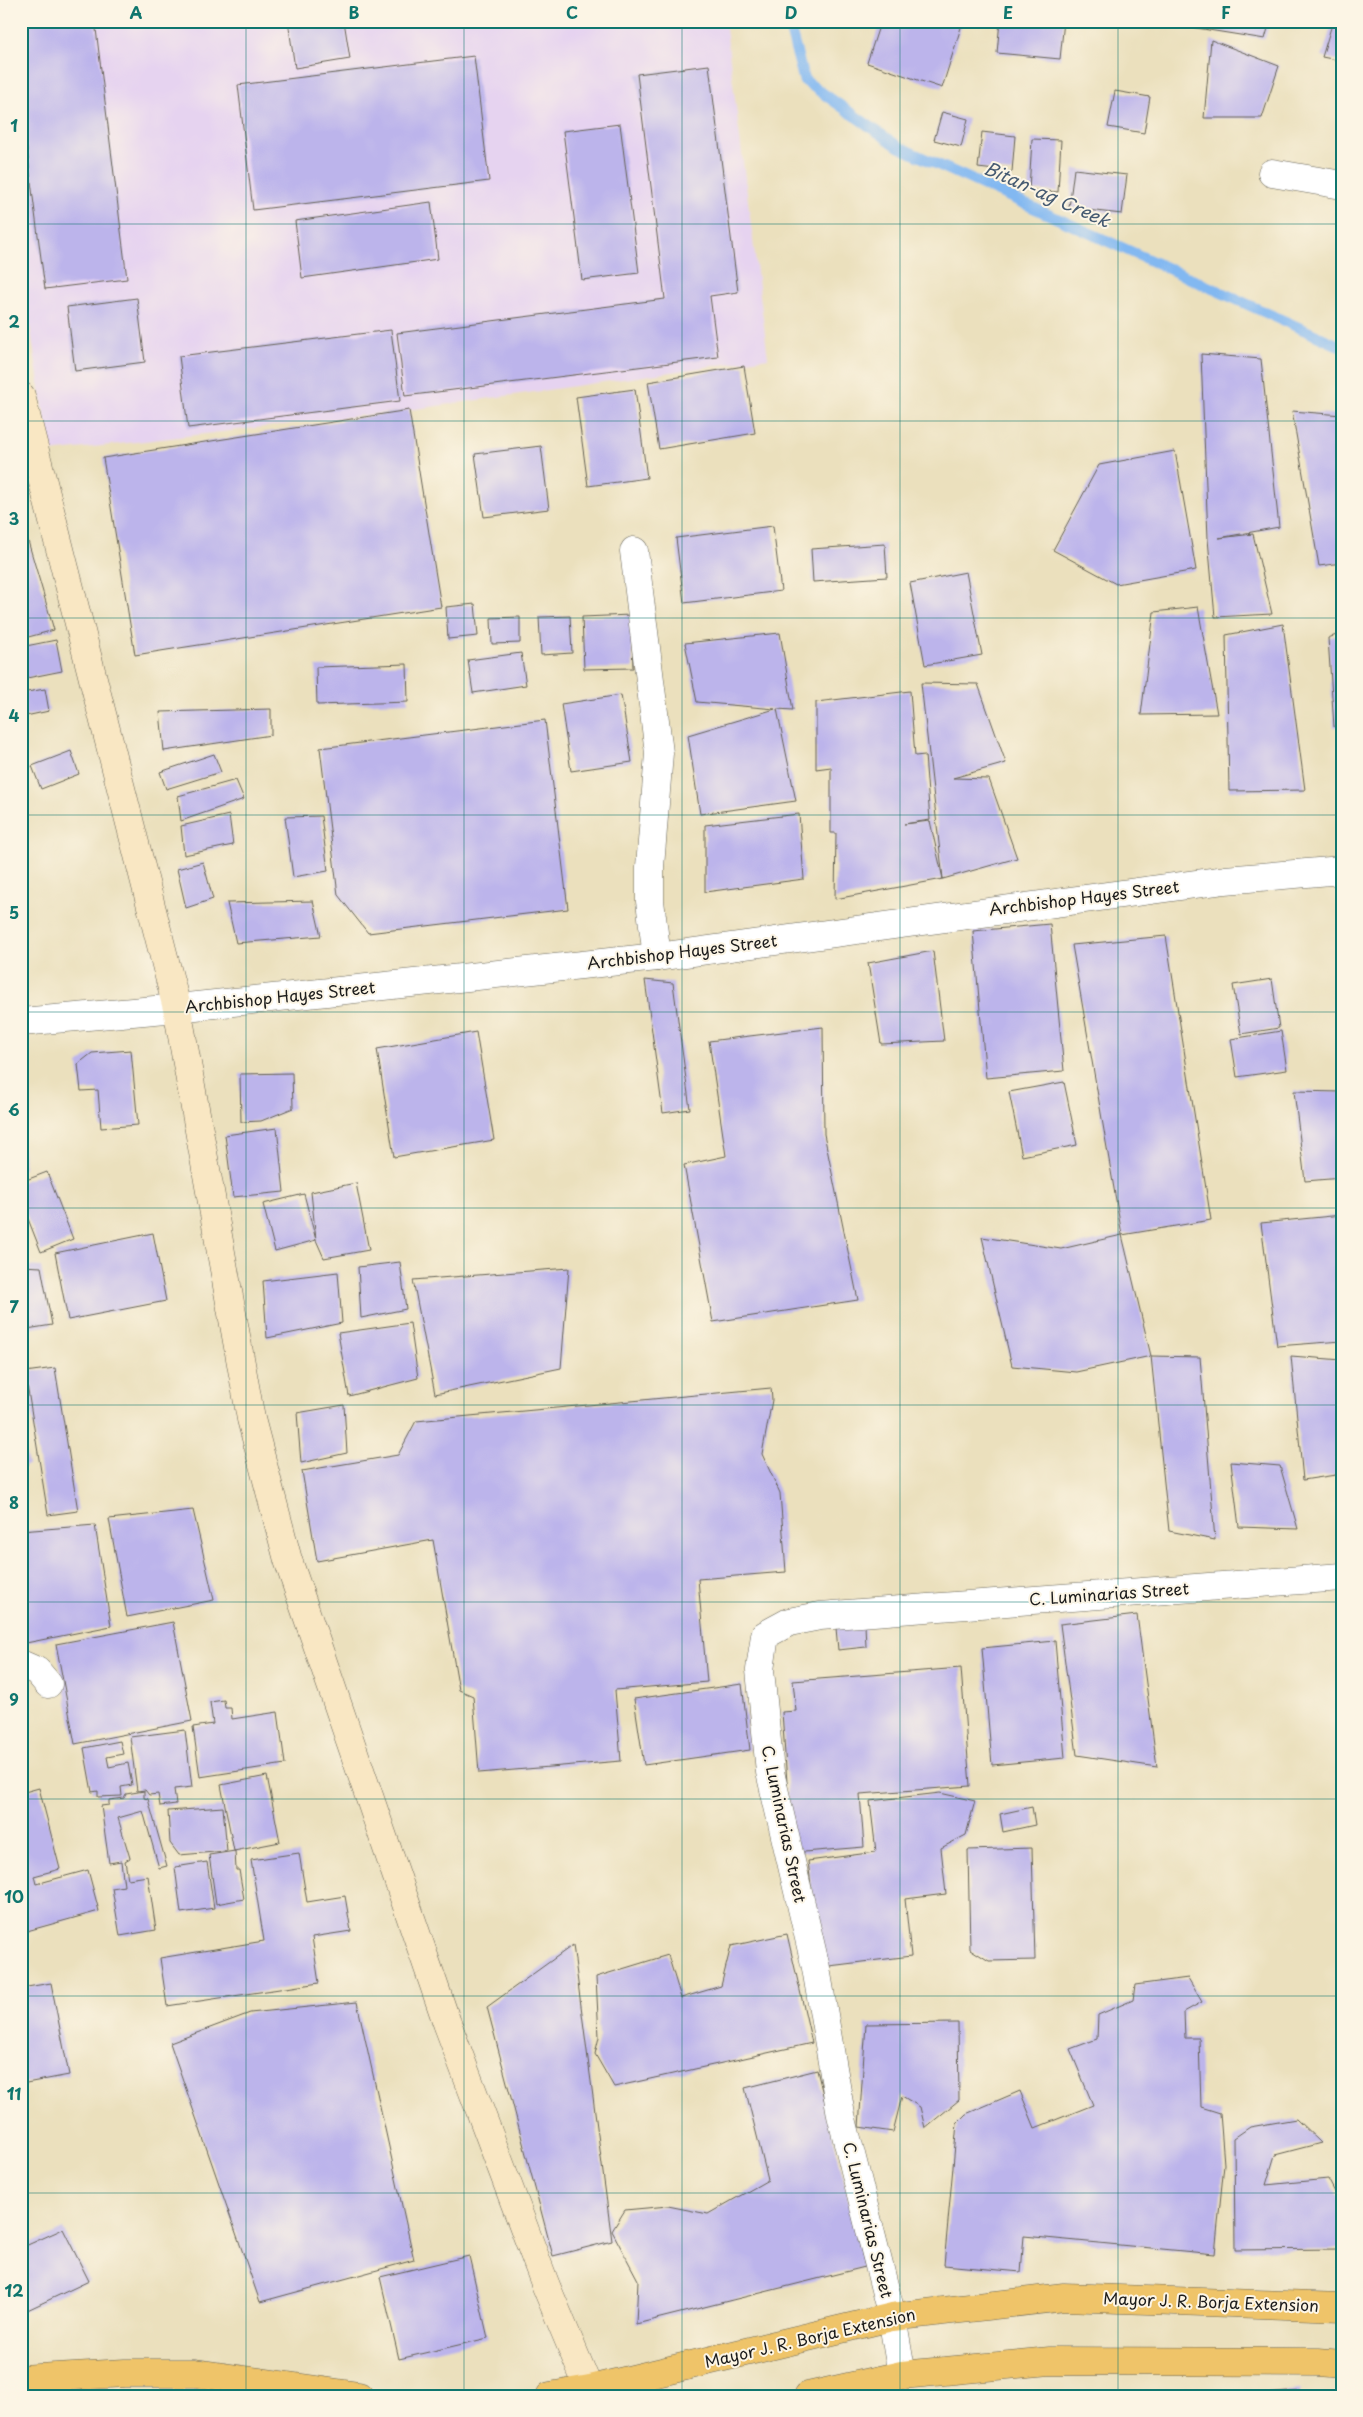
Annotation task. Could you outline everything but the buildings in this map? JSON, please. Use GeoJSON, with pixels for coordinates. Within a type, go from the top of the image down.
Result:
{"type":"FeatureCollection","features":[{"type":"Feature","properties":{"kind":"main road"},"geometry":{"type":"LineString","coordinates":[[21,396],[177,1008],[252,1419],[288,1560],[447,2023],[546,2286],[591,2392]]}},
{"type":"Feature","properties":{"kind":"main road","name":"Mayor J. R. Borja Extension"},"geometry":{"type":"LineString","coordinates":[[550,2396],[591,2392],[892,2317],[1064,2297],[1342,2307]]}},
{"type":"Feature","properties":{"kind":"main road"},"geometry":{"type":"LineString","coordinates":[[808,2396],[902,2375],[1050,2361],[1318,2362],[1342,2364]]}},
{"type":"Feature","properties":{"kind":"main road"},"geometry":{"type":"LineString","coordinates":[[21,2379],[125,2373],[195,2373],[360,2396]]}},
{"type":"Feature","properties":{"kind":"street"},"geometry":{"type":"LineString","coordinates":[[1272,173],[1342,185]]}},
{"type":"Feature","properties":{"kind":"street"},"geometry":{"type":"LineString","coordinates":[[634,551],[659,753],[650,867],[650,901],[657,957]]}},
{"type":"Feature","properties":{"kind":"street","name":"Archbishop Hayes Street"},"geometry":{"type":"LineString","coordinates":[[21,1022],[177,1008],[657,957],[1225,880],[1342,870]]}},
{"type":"Feature","properties":{"kind":"street","name":"C. Luminarias Street"},"geometry":{"type":"LineString","coordinates":[[902,2375],[892,2317],[842,2115],[816,1968],[770,1772],[760,1670],[765,1635],[789,1622],[820,1616],[1342,1576]]}},
{"type":"Feature","properties":{"kind":"street"},"geometry":{"type":"LineString","coordinates":[[21,1664],[37,1671],[48,1684]]}},
{"type":"Feature","properties":{"kind":"shaded area"},"geometry":{"type":"Polygon","coordinates":[[[21,21],[725,21],[768,358],[409,410],[50,452],[21,269],[21,21]]]}},
{"type":"Feature","properties":{"kind":"waterway","name":"Bitan-ag Creek"},"geometry":{"type":"LineString","coordinates":[[788,21],[804,80],[899,147],[1342,347]]}}]}
